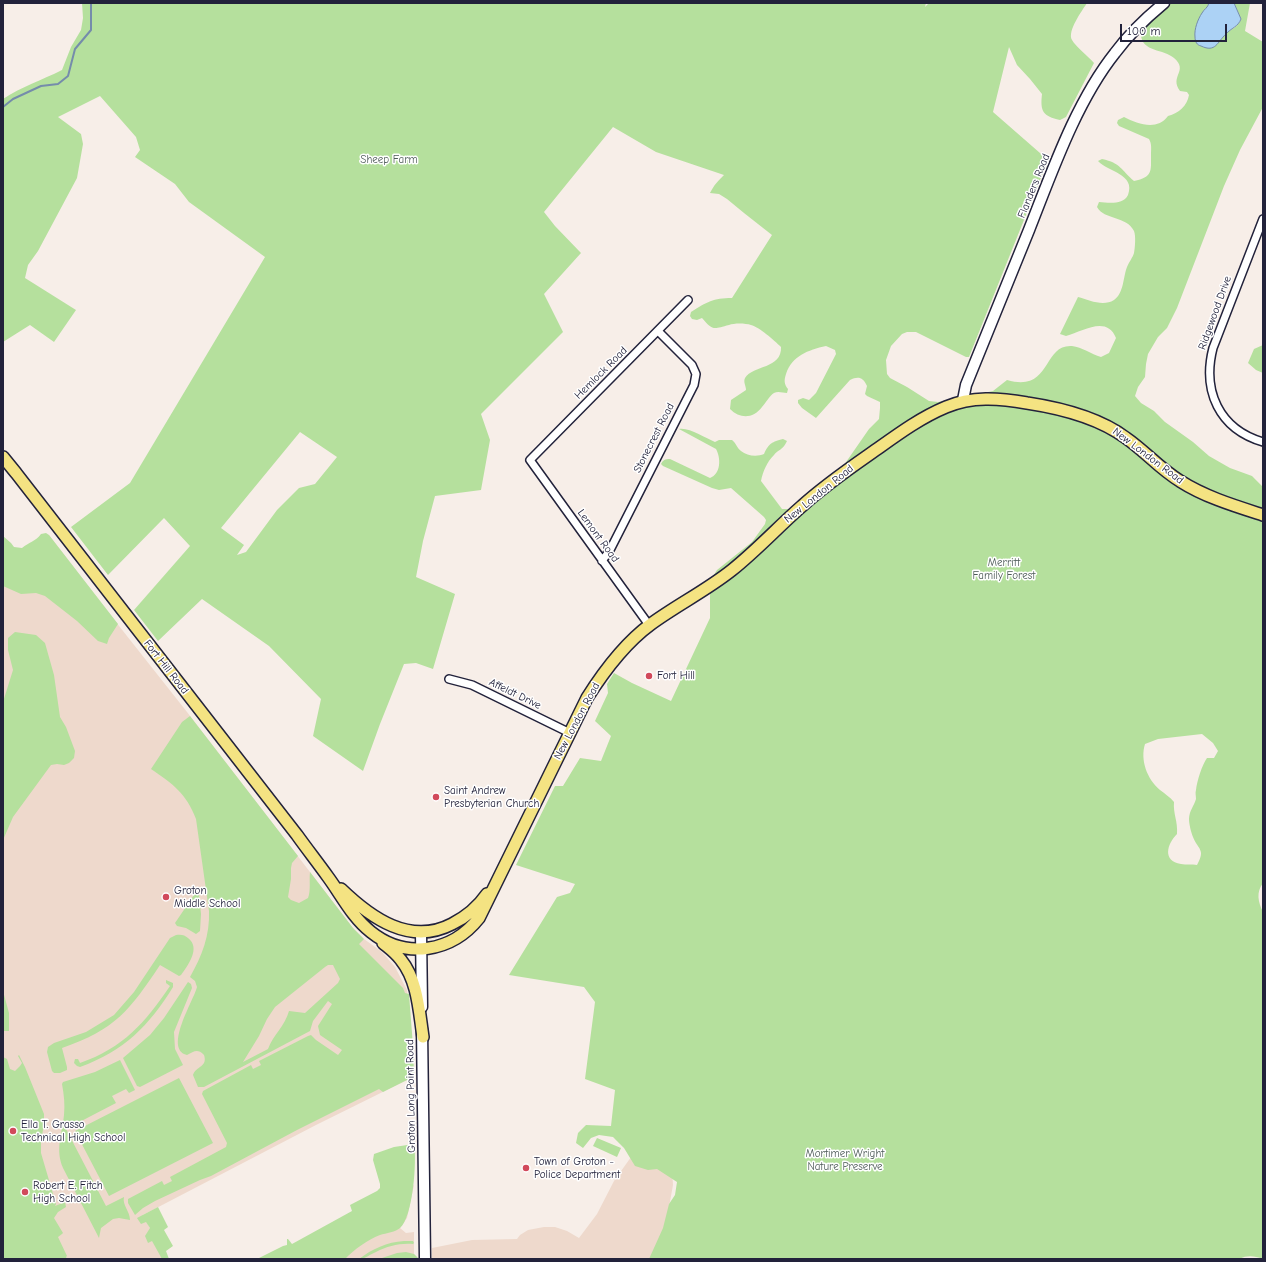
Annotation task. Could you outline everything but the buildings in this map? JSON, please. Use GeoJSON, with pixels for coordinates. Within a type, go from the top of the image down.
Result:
{"type":"FeatureCollection","features":[{"type":"Feature","properties":{"kind":"main road","name":"New London Road"},"geometry":{"type":"LineString","coordinates":[[502,870],[587,698],[598,681],[631,641],[649,625],[732,570],[803,505],[860,460],[911,425],[941,409],[963,400],[983,398],[1048,407],[1090,419],[1110,427],[1169,473],[1192,488],[1225,503],[1263,515]]}},
{"type":"Feature","properties":{"kind":"main road","name":"Fort Hill Road"},"geometry":{"type":"LineString","coordinates":[[3,457],[328,877],[346,905],[372,933],[397,945],[421,949],[434,948],[455,939],[469,929],[484,910],[502,870]]}},
{"type":"Feature","properties":{"kind":"main road","name":"Fort Hill Road"},"geometry":{"type":"LineString","coordinates":[[328,877],[356,903],[375,917],[397,927],[421,933],[436,931],[465,916],[483,899],[502,870]]}},
{"type":"Feature","properties":{"kind":"main road"},"geometry":{"type":"LineString","coordinates":[[372,933],[398,956],[408,970],[415,987],[423,1037]]}},
{"type":"Feature","properties":{"kind":"street","name":"Flanders Road"},"geometry":{"type":"LineString","coordinates":[[963,400],[966,385],[1079,111],[1114,53],[1129,36],[1164,3]]}},
{"type":"Feature","properties":{"kind":"street","name":"Ridgewood Drive"},"geometry":{"type":"LineString","coordinates":[[1263,219],[1212,348],[1209,370],[1212,393],[1217,407],[1225,419],[1243,433],[1263,442]]}},
{"type":"Feature","properties":{"kind":"street","name":"Hemlock Road"},"geometry":{"type":"LineString","coordinates":[[530,460],[688,300]]}},
{"type":"Feature","properties":{"kind":"street","name":"Stonecrest Road"},"geometry":{"type":"LineString","coordinates":[[602,561],[610,550],[694,385],[696,374],[692,365],[658,331]]}},
{"type":"Feature","properties":{"kind":"street","name":"Lemont Road"},"geometry":{"type":"LineString","coordinates":[[530,460],[649,625]]}},
{"type":"Feature","properties":{"kind":"street","name":"Affeldt Drive"},"geometry":{"type":"LineString","coordinates":[[449,679],[472,685],[570,733]]}},
{"type":"Feature","properties":{"kind":"street","name":"Groton Long Point Road"},"geometry":{"type":"LineString","coordinates":[[421,933],[425,1259]]}},
{"type":"Feature","properties":{"kind":"shaded area","name":"Groton Middle School"},"geometry":{"type":"Polygon","coordinates":[[[49,535],[353,928],[364,939],[382,952],[395,967],[407,990],[413,1077],[316,1125],[143,1215],[167,1259],[3,1259],[3,571],[49,535]]]}},
{"type":"Feature","properties":{"kind":"shaded area"},"geometry":{"type":"Polygon","coordinates":[[[641,1143],[672,1170],[673,1185],[669,1207],[685,1259],[432,1259],[432,1248],[472,1240],[517,1239],[528,1230],[544,1227],[555,1227],[567,1231],[579,1238],[597,1214],[614,1181],[641,1143]]]}},
{"type":"Feature","properties":{"kind":"shaded area"},"geometry":{"type":"Polygon","coordinates":[[[414,1185],[407,1218],[400,1228],[406,1233],[414,1232],[414,1254],[419,1259],[295,1259],[414,1185]]]}},
{"type":"Feature","properties":{"kind":"green space"},"geometry":{"type":"Polygon","coordinates":[[[82,3],[926,3],[925,7],[929,3],[1087,3],[1073,26],[1071,36],[1076,46],[1094,63],[1066,117],[1060,120],[1046,115],[1042,109],[1042,94],[1017,65],[1009,47],[993,112],[1048,160],[969,357],[966,357],[916,332],[907,332],[902,334],[891,346],[886,360],[887,374],[890,378],[929,401],[938,402],[993,391],[1007,380],[1021,382],[1032,380],[1062,347],[1076,347],[1101,357],[1109,353],[1116,338],[1112,331],[1107,327],[1094,326],[1066,336],[1060,334],[1078,297],[1105,303],[1114,300],[1117,297],[1120,293],[1127,267],[1134,253],[1135,236],[1131,226],[1121,220],[1105,214],[1097,207],[1099,202],[1115,203],[1126,198],[1129,188],[1128,182],[1120,174],[1102,165],[1098,161],[1102,159],[1117,165],[1134,181],[1145,178],[1151,169],[1150,141],[1149,139],[1119,126],[1117,123],[1118,120],[1124,117],[1141,124],[1153,125],[1164,121],[1168,116],[1176,113],[1182,108],[1189,95],[1187,92],[1180,91],[1177,86],[1177,77],[1180,67],[1174,58],[1149,47],[1142,40],[1141,35],[1156,3],[1209,3],[1204,11],[1222,38],[1227,32],[1237,26],[1241,19],[1234,3],[1250,3],[1245,31],[1263,42],[1263,107],[1240,150],[1224,186],[1177,308],[1167,328],[1158,337],[1148,354],[1145,377],[1138,387],[1135,396],[1141,403],[1154,411],[1165,422],[1193,442],[1209,456],[1230,468],[1252,476],[1263,487],[1263,883],[1259,890],[1258,897],[1263,912],[1263,1259],[1251,1256],[1239,1259],[649,1259],[663,1228],[669,1204],[675,1195],[677,1182],[657,1169],[648,1170],[635,1166],[624,1148],[613,1137],[599,1135],[591,1138],[583,1148],[576,1143],[578,1133],[586,1125],[611,1126],[615,1090],[585,1079],[595,1002],[584,987],[509,975],[557,897],[570,893],[575,884],[516,865],[555,786],[563,786],[580,758],[601,761],[611,736],[595,721],[608,693],[607,684],[614,673],[671,701],[710,618],[710,581],[717,570],[752,542],[765,524],[766,520],[764,517],[731,488],[719,490],[712,488],[661,464],[664,460],[670,459],[710,478],[716,473],[719,465],[719,457],[716,449],[679,429],[692,431],[715,442],[719,440],[732,440],[741,451],[752,456],[764,454],[769,445],[776,441],[783,439],[787,441],[769,461],[764,470],[761,481],[782,509],[791,509],[844,465],[869,429],[879,419],[880,402],[867,396],[865,394],[867,386],[864,381],[860,378],[855,378],[850,380],[816,418],[802,408],[798,403],[798,400],[803,398],[809,400],[816,393],[836,354],[835,350],[826,346],[807,352],[797,358],[792,363],[786,374],[785,384],[788,389],[787,393],[774,393],[755,414],[751,416],[742,416],[730,409],[731,400],[746,390],[744,381],[745,378],[754,371],[772,363],[777,359],[780,354],[781,347],[771,337],[754,326],[746,324],[731,324],[714,328],[702,318],[697,320],[692,319],[690,316],[691,312],[710,301],[732,298],[772,235],[727,199],[719,194],[710,193],[716,183],[724,175],[656,152],[613,127],[544,212],[555,226],[581,253],[544,294],[563,332],[481,414],[490,440],[481,490],[435,496],[423,541],[416,577],[455,594],[433,669],[416,663],[404,664],[363,771],[313,736],[321,699],[269,646],[202,599],[158,641],[134,610],[190,546],[164,518],[108,575],[71,527],[130,483],[265,257],[189,202],[175,184],[135,157],[140,150],[136,137],[100,96],[58,117],[81,134],[83,144],[77,178],[38,251],[28,265],[25,278],[76,310],[54,342],[30,325],[3,342],[3,99],[24,87],[62,70],[71,47],[81,30],[83,18],[82,3]],[[300,432],[221,528],[244,545],[237,555],[246,552],[277,510],[299,488],[315,484],[337,457],[300,432]],[[1202,734],[1158,739],[1145,744],[1143,756],[1148,775],[1155,786],[1174,802],[1177,834],[1171,842],[1168,852],[1171,859],[1181,864],[1197,865],[1200,860],[1201,853],[1192,833],[1189,823],[1189,816],[1196,799],[1197,786],[1203,765],[1207,758],[1214,758],[1218,751],[1213,743],[1202,734]]]}},
{"type":"Feature","properties":{"kind":"green space"},"geometry":{"type":"Polygon","coordinates":[[[1263,345],[1263,373],[1256,370],[1248,363],[1254,349],[1263,345]]]}},
{"type":"Feature","properties":{"kind":"green space"},"geometry":{"type":"Polygon","coordinates":[[[46,533],[118,624],[107,644],[98,641],[77,621],[45,596],[36,593],[21,594],[3,586],[3,536],[14,547],[22,548],[41,534],[46,533]]]}},
{"type":"Feature","properties":{"kind":"green space"},"geometry":{"type":"Polygon","coordinates":[[[15,632],[36,635],[45,643],[54,675],[60,717],[66,727],[75,751],[74,758],[69,763],[64,765],[51,765],[13,817],[3,840],[3,702],[13,670],[8,650],[8,638],[15,632]]]}},
{"type":"Feature","properties":{"kind":"green space"},"geometry":{"type":"Polygon","coordinates":[[[190,716],[298,856],[292,863],[288,897],[299,903],[308,898],[310,872],[353,928],[364,939],[359,944],[403,988],[405,993],[409,994],[414,1075],[413,1077],[383,1092],[379,1089],[297,1130],[211,1176],[155,1201],[135,1215],[128,1203],[128,1199],[162,1181],[164,1185],[172,1181],[170,1177],[226,1147],[227,1143],[202,1094],[203,1091],[251,1065],[253,1069],[261,1065],[259,1061],[311,1035],[338,1055],[342,1050],[320,1035],[318,1026],[332,1004],[328,1001],[313,1021],[310,1031],[204,1087],[198,1087],[193,1075],[194,1072],[203,1064],[205,1059],[204,1055],[197,1051],[187,1055],[180,1051],[178,1044],[179,1034],[197,987],[195,981],[190,977],[207,937],[209,911],[196,819],[188,802],[178,790],[166,779],[151,769],[182,722],[190,716]],[[328,965],[325,967],[275,1007],[243,1062],[268,1049],[285,1021],[289,1011],[305,1013],[338,983],[340,979],[333,965],[328,965]]]}},
{"type":"Feature","properties":{"kind":"green space"},"geometry":{"type":"Polygon","coordinates":[[[197,893],[199,895],[201,914],[200,931],[196,934],[186,928],[177,926],[175,923],[194,895],[197,893]]]}},
{"type":"Feature","properties":{"kind":"green space"},"geometry":{"type":"Polygon","coordinates":[[[176,935],[183,935],[187,937],[192,942],[193,947],[192,956],[181,975],[179,976],[160,965],[130,1006],[120,1017],[95,1034],[62,1048],[67,1070],[60,1073],[54,1073],[52,1071],[47,1052],[48,1047],[54,1043],[86,1032],[114,1015],[134,992],[170,938],[176,935]]]}},
{"type":"Feature","properties":{"kind":"green space"},"geometry":{"type":"Polygon","coordinates":[[[166,980],[173,983],[173,987],[155,1014],[134,1036],[96,1061],[80,1067],[74,1063],[75,1059],[78,1059],[80,1063],[109,1050],[132,1033],[151,1012],[170,986],[166,983],[166,980]]]}},
{"type":"Feature","properties":{"kind":"green space"},"geometry":{"type":"Polygon","coordinates":[[[188,982],[191,984],[192,988],[174,1032],[175,1049],[183,1065],[140,1087],[137,1086],[123,1058],[150,1035],[164,1018],[188,982]]]}},
{"type":"Feature","properties":{"kind":"green space"},"geometry":{"type":"Polygon","coordinates":[[[3,991],[9,1013],[9,1031],[4,1031],[3,1027],[3,991]]]}},
{"type":"Feature","properties":{"kind":"green space"},"geometry":{"type":"Polygon","coordinates":[[[19,1055],[44,1114],[41,1153],[56,1204],[55,1206],[65,1202],[66,1207],[58,1212],[54,1218],[63,1233],[58,1237],[67,1259],[3,1259],[3,1057],[7,1059],[10,1069],[15,1071],[22,1063],[18,1056],[19,1055]]]}},
{"type":"Feature","properties":{"kind":"green space"},"geometry":{"type":"Polygon","coordinates":[[[120,1060],[135,1090],[129,1093],[126,1089],[112,1096],[116,1103],[66,1129],[106,1206],[124,1197],[124,1203],[130,1220],[119,1218],[113,1219],[101,1228],[99,1238],[63,1168],[61,1161],[59,1148],[64,1115],[64,1096],[62,1084],[63,1082],[95,1072],[120,1060]]]}},
{"type":"Feature","properties":{"kind":"green space"},"geometry":{"type":"Polygon","coordinates":[[[179,1078],[213,1143],[109,1196],[75,1131],[179,1078]]]}},
{"type":"Feature","properties":{"kind":"green space"},"geometry":{"type":"Polygon","coordinates":[[[597,1138],[621,1148],[617,1157],[593,1146],[597,1138]]]}},
{"type":"Feature","properties":{"kind":"green space"},"geometry":{"type":"Polygon","coordinates":[[[414,1144],[415,1163],[411,1201],[408,1213],[400,1228],[370,1239],[345,1259],[257,1259],[287,1245],[287,1239],[292,1244],[352,1211],[350,1205],[380,1188],[373,1160],[374,1154],[394,1147],[414,1144]]]}},
{"type":"Feature","properties":{"kind":"green space"},"geometry":{"type":"Polygon","coordinates":[[[158,1207],[168,1227],[164,1230],[173,1246],[166,1251],[169,1259],[162,1259],[152,1241],[148,1243],[145,1236],[150,1228],[146,1222],[141,1224],[137,1218],[158,1207]]]}},
{"type":"Feature","properties":{"kind":"green space"},"geometry":{"type":"Polygon","coordinates":[[[404,1241],[413,1241],[414,1243],[389,1247],[359,1259],[380,1247],[404,1241]]]}},
{"type":"Feature","properties":{"kind":"green space"},"geometry":{"type":"Polygon","coordinates":[[[406,1252],[414,1254],[419,1259],[379,1259],[397,1253],[406,1252]]]}},
{"type":"Feature","properties":{"kind":"water"},"geometry":{"type":"Polygon","coordinates":[[[1209,3],[1234,3],[1241,19],[1216,46],[1206,48],[1197,44],[1195,34],[1199,18],[1209,3]]]}},
{"type":"Feature","properties":{"kind":"waterway"},"geometry":{"type":"LineString","coordinates":[[3,107],[13,99],[41,86],[58,84],[68,76],[75,49],[91,30],[91,3]]}},
{"type":"Feature","properties":{"kind":"place","name":"Fort Hill"},"geometry":{"type":"Point","coordinates":[649,676]}},
{"type":"Feature","properties":{"kind":"place","name":"Saint Andrew Presbyterian Church"},"geometry":{"type":"Point","coordinates":[436,797]}},
{"type":"Feature","properties":{"kind":"place","name":"Groton Middle School"},"geometry":{"type":"Point","coordinates":[166,897]}},
{"type":"Feature","properties":{"kind":"place","name":"Ella T. Grasso Technical High School"},"geometry":{"type":"Point","coordinates":[13,1131]}},
{"type":"Feature","properties":{"kind":"place","name":"Town of Groton - Police Department"},"geometry":{"type":"Point","coordinates":[526,1168]}},
{"type":"Feature","properties":{"kind":"place","name":"Robert E. Fitch High School"},"geometry":{"type":"Point","coordinates":[25,1192]}},
{"type":"Feature","properties":{"kind":"park label","name":"Sheep Farm"},"geometry":{"type":"Point","coordinates":[389,160]}},
{"type":"Feature","properties":{"kind":"park label","name":"Merritt Family Forest"},"geometry":{"type":"Point","coordinates":[1004,569]}},
{"type":"Feature","properties":{"kind":"park label","name":"Mortimer Wright Nature Preserve"},"geometry":{"type":"Point","coordinates":[845,1160]}}]}
